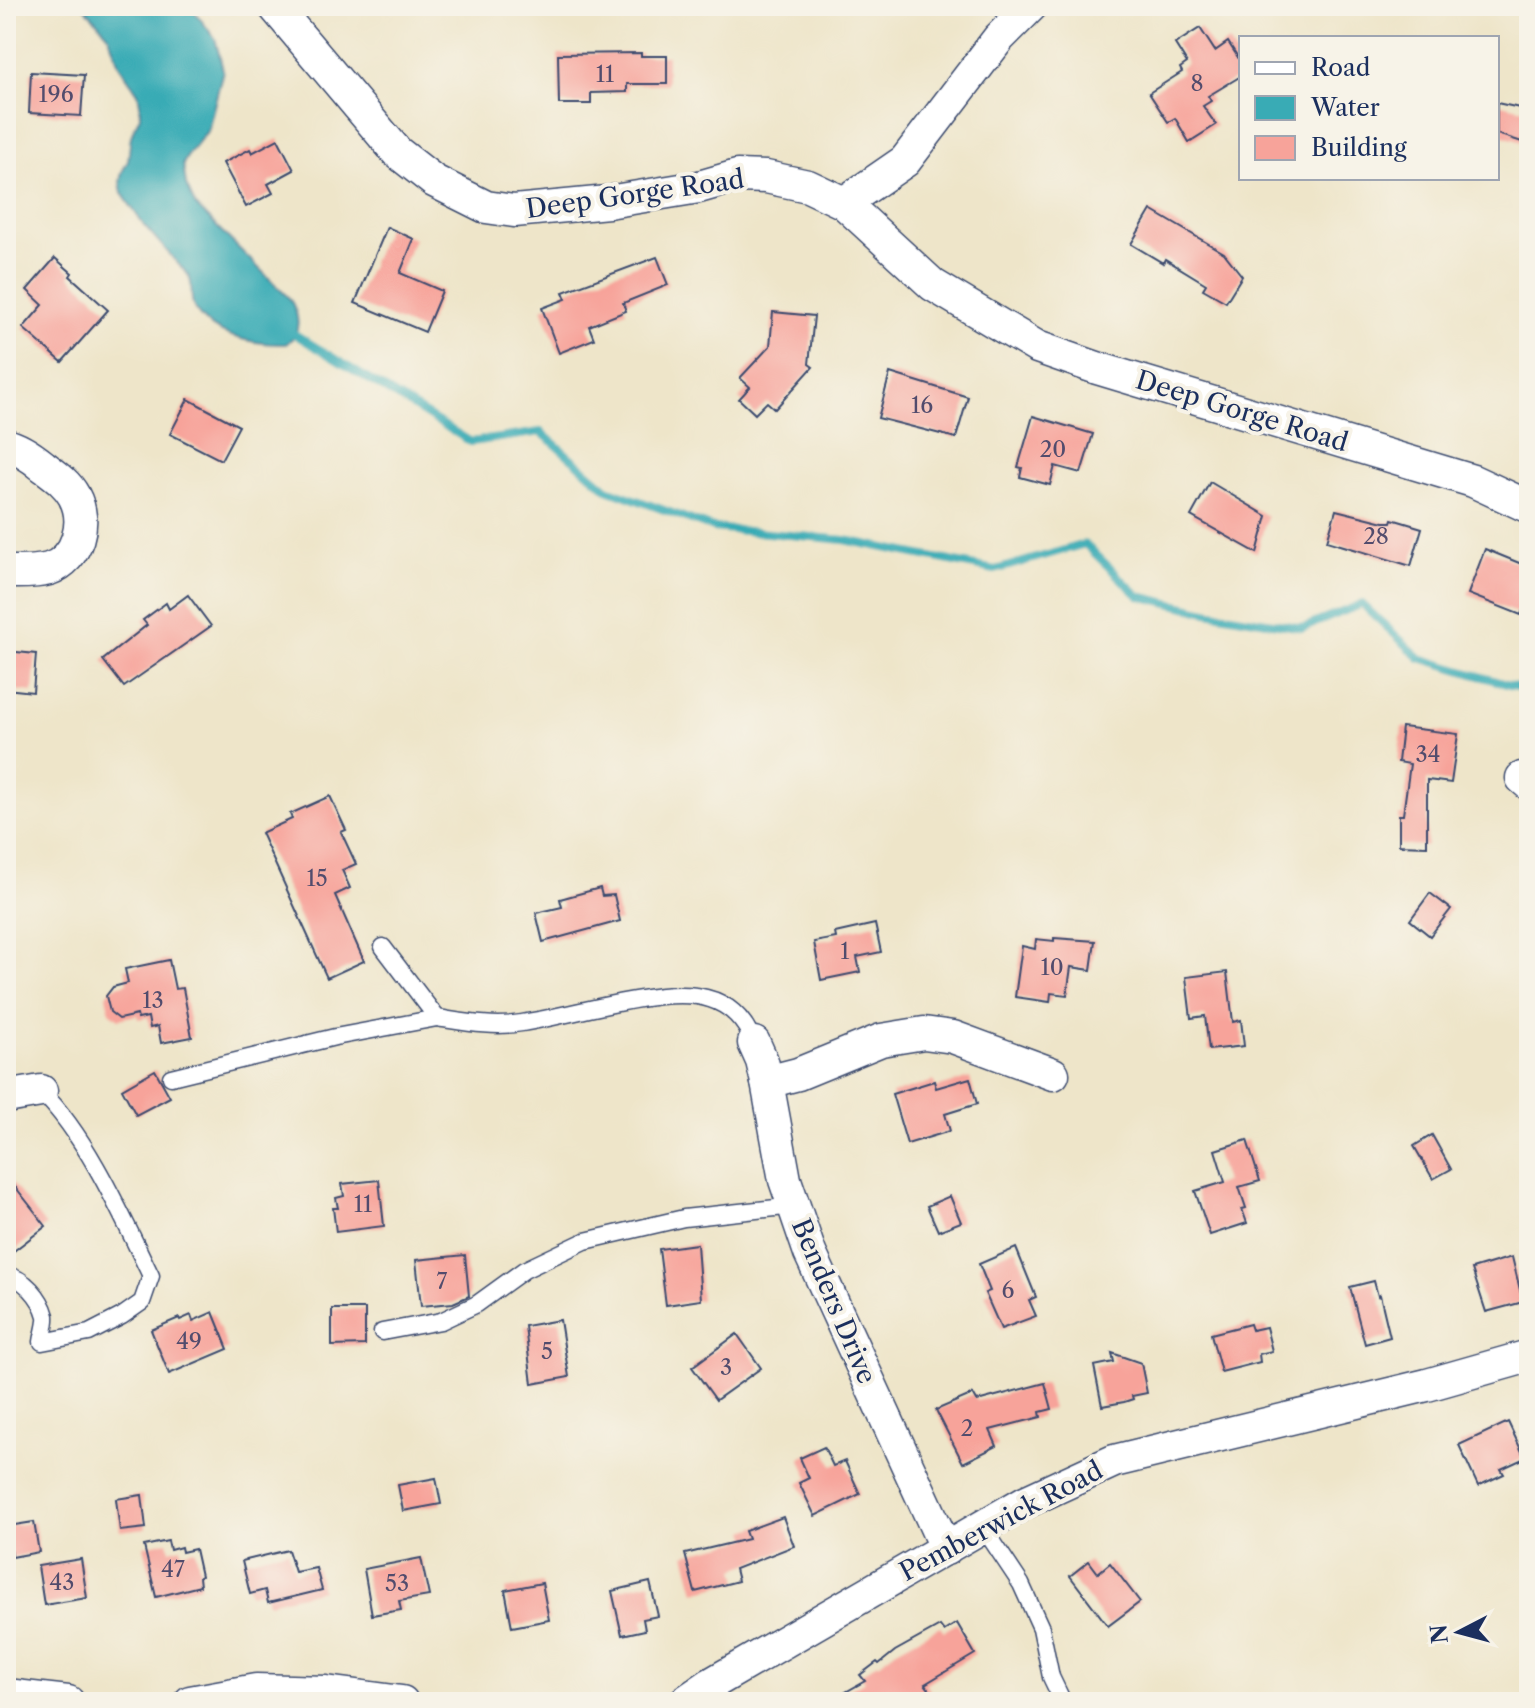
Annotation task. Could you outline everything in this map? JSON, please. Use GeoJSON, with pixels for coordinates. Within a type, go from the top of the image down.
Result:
{"type":"FeatureCollection","features":[{"type":"Feature","properties":{"kind":"street","name":"Deep Gorge Road"},"geometry":{"type":"LineString","coordinates":[[274,6],[397,152],[434,181],[486,207],[514,211],[608,202],[699,187],[737,176],[766,177],[808,186],[844,203],[933,285],[1037,347],[1097,368],[1473,481],[1529,507]]}},
{"type":"Feature","properties":{"kind":"street"},"geometry":{"type":"LineString","coordinates":[[844,203],[905,161],[999,38],[1031,6]]}},
{"type":"Feature","properties":{"kind":"street"},"geometry":{"type":"LineString","coordinates":[[6,445],[34,458],[63,481],[75,498],[80,516],[78,541],[68,557],[52,568],[6,572]]}},
{"type":"Feature","properties":{"kind":"street"},"geometry":{"type":"LineString","coordinates":[[767,1082],[798,1074],[881,1040],[924,1033],[953,1037],[1053,1074]]}},
{"type":"Feature","properties":{"kind":"street","name":"Benders Drive"},"geometry":{"type":"LineString","coordinates":[[754,1043],[767,1082],[785,1180],[810,1253],[946,1549]]}},
{"type":"Feature","properties":{"kind":"street"},"geometry":{"type":"LineString","coordinates":[[6,1097],[41,1091]]}},
{"type":"Feature","properties":{"kind":"street","name":"Pemberwick Road"},"geometry":{"type":"LineString","coordinates":[[685,1702],[1025,1502],[1114,1461],[1427,1385],[1529,1356]]}},
{"type":"Feature","properties":{"kind":"street"},"geometry":{"type":"LineString","coordinates":[[190,1702],[256,1690],[326,1692],[402,1702]]}},
{"type":"Feature","properties":{"kind":"street"},"geometry":{"type":"LineString","coordinates":[[6,1695],[68,1702]]}},
{"type":"Feature","properties":{"kind":"lane"},"geometry":{"type":"LineString","coordinates":[[383,947],[437,1018]]}},
{"type":"Feature","properties":{"kind":"lane"},"geometry":{"type":"LineString","coordinates":[[171,1077],[323,1040],[437,1018],[479,1024],[519,1024],[655,996],[680,994],[703,996],[734,1011],[748,1027],[754,1043]]}},
{"type":"Feature","properties":{"kind":"lane"},"geometry":{"type":"LineString","coordinates":[[6,1275],[18,1277],[33,1292],[40,1305],[46,1317],[42,1342],[89,1333],[122,1316],[142,1302],[151,1276],[121,1214],[62,1113],[41,1091]]}},
{"type":"Feature","properties":{"kind":"lane"},"geometry":{"type":"LineString","coordinates":[[382,1332],[441,1321],[477,1304],[524,1270],[585,1241],[684,1218],[794,1206]]}},
{"type":"Feature","properties":{"kind":"lane"},"geometry":{"type":"LineString","coordinates":[[983,1527],[1021,1584],[1041,1628],[1051,1677],[1063,1702]]}},
{"type":"Feature","properties":{"kind":"water"},"geometry":{"type":"Polygon","coordinates":[[[83,6],[190,6],[215,38],[223,70],[208,130],[183,164],[186,185],[195,205],[290,299],[298,323],[295,334],[286,344],[235,337],[211,326],[201,317],[194,307],[189,276],[143,224],[122,193],[122,172],[128,161],[131,136],[140,116],[138,93],[119,65],[108,34],[83,6]]]}},
{"type":"Feature","properties":{"kind":"building"},"geometry":{"type":"Polygon","coordinates":[[[1200,28],[1215,51],[1228,42],[1239,59],[1239,77],[1208,96],[1211,101],[1203,106],[1216,125],[1189,142],[1175,118],[1168,122],[1149,93],[1182,72],[1180,68],[1187,63],[1175,44],[1200,28]]]}},
{"type":"Feature","properties":{"kind":"building"},"geometry":{"type":"Polygon","coordinates":[[[641,53],[641,56],[667,56],[667,84],[627,84],[627,92],[591,93],[591,104],[559,104],[558,54],[641,53]]]}},
{"type":"Feature","properties":{"kind":"building"},"geometry":{"type":"Polygon","coordinates":[[[31,72],[84,75],[81,116],[29,113],[31,72]]]}},
{"type":"Feature","properties":{"kind":"building"},"geometry":{"type":"Polygon","coordinates":[[[1499,103],[1529,110],[1522,142],[1499,135],[1499,103]]]}},
{"type":"Feature","properties":{"kind":"building"},"geometry":{"type":"Polygon","coordinates":[[[278,139],[294,170],[268,184],[273,193],[246,207],[223,163],[250,149],[252,153],[278,139]]]}},
{"type":"Feature","properties":{"kind":"building"},"geometry":{"type":"Polygon","coordinates":[[[1151,210],[1224,253],[1242,276],[1226,302],[1203,289],[1206,284],[1165,259],[1163,263],[1131,244],[1151,210]]]}},
{"type":"Feature","properties":{"kind":"building"},"geometry":{"type":"Polygon","coordinates":[[[387,227],[414,239],[400,273],[442,291],[425,332],[355,303],[387,227]]]}},
{"type":"Feature","properties":{"kind":"building"},"geometry":{"type":"Polygon","coordinates":[[[657,257],[668,285],[623,303],[626,311],[589,326],[594,339],[559,353],[542,308],[566,299],[563,292],[657,257]]]}},
{"type":"Feature","properties":{"kind":"building"},"geometry":{"type":"Polygon","coordinates":[[[55,258],[108,310],[62,362],[23,328],[43,305],[27,290],[55,258]]]}},
{"type":"Feature","properties":{"kind":"building"},"geometry":{"type":"Polygon","coordinates":[[[773,312],[814,316],[809,364],[813,367],[775,409],[767,402],[755,414],[739,399],[750,387],[740,378],[770,346],[773,312]]]}},
{"type":"Feature","properties":{"kind":"building"},"geometry":{"type":"Polygon","coordinates":[[[890,373],[968,397],[956,438],[878,418],[890,373]]]}},
{"type":"Feature","properties":{"kind":"building"},"geometry":{"type":"Polygon","coordinates":[[[188,399],[239,426],[221,460],[170,434],[188,399]]]}},
{"type":"Feature","properties":{"kind":"building"},"geometry":{"type":"Polygon","coordinates":[[[1033,416],[1093,434],[1081,473],[1055,466],[1050,485],[1020,477],[1022,468],[1018,467],[1033,416]]]}},
{"type":"Feature","properties":{"kind":"building"},"geometry":{"type":"Polygon","coordinates":[[[1210,482],[1267,516],[1257,553],[1191,516],[1210,482]]]}},
{"type":"Feature","properties":{"kind":"building"},"geometry":{"type":"Polygon","coordinates":[[[1336,510],[1384,522],[1391,522],[1392,519],[1422,528],[1411,566],[1327,541],[1336,510]]]}},
{"type":"Feature","properties":{"kind":"building"},"geometry":{"type":"Polygon","coordinates":[[[1485,549],[1529,567],[1529,596],[1521,615],[1468,594],[1485,549]]]}},
{"type":"Feature","properties":{"kind":"building"},"geometry":{"type":"Polygon","coordinates":[[[188,595],[211,626],[124,687],[103,660],[147,625],[143,620],[166,603],[169,609],[188,595]]]}},
{"type":"Feature","properties":{"kind":"building"},"geometry":{"type":"Polygon","coordinates":[[[6,651],[36,654],[33,692],[6,689],[6,651]]]}},
{"type":"Feature","properties":{"kind":"building"},"geometry":{"type":"Polygon","coordinates":[[[1402,727],[1458,734],[1451,783],[1427,780],[1427,846],[1399,845],[1399,815],[1403,815],[1410,764],[1398,762],[1402,727]]]}},
{"type":"Feature","properties":{"kind":"building"},"geometry":{"type":"Polygon","coordinates":[[[330,796],[346,830],[341,832],[356,864],[342,870],[350,888],[335,895],[364,961],[327,978],[261,833],[292,819],[290,814],[330,796]]]}},
{"type":"Feature","properties":{"kind":"building"},"geometry":{"type":"Polygon","coordinates":[[[600,888],[602,896],[614,895],[620,921],[543,942],[536,913],[562,907],[560,899],[600,888]]]}},
{"type":"Feature","properties":{"kind":"building"},"geometry":{"type":"Polygon","coordinates":[[[1430,893],[1451,909],[1430,936],[1410,920],[1430,893]]]}},
{"type":"Feature","properties":{"kind":"building"},"geometry":{"type":"Polygon","coordinates":[[[875,924],[881,952],[857,957],[860,972],[821,980],[814,942],[836,938],[835,933],[875,924]]]}},
{"type":"Feature","properties":{"kind":"building"},"geometry":{"type":"Polygon","coordinates":[[[1054,938],[1095,941],[1091,970],[1071,967],[1067,995],[1051,993],[1050,1002],[1015,997],[1022,946],[1035,949],[1036,939],[1054,941],[1054,938]]]}},
{"type":"Feature","properties":{"kind":"building"},"geometry":{"type":"Polygon","coordinates":[[[169,960],[175,989],[183,988],[192,1037],[161,1043],[158,1026],[150,1028],[148,1017],[138,1019],[137,1015],[119,1019],[110,1012],[106,996],[113,987],[128,983],[125,969],[169,960]]]}},
{"type":"Feature","properties":{"kind":"building"},"geometry":{"type":"Polygon","coordinates":[[[1227,972],[1233,1022],[1241,1020],[1244,1046],[1209,1050],[1205,1016],[1191,1018],[1186,977],[1227,972]]]}},
{"type":"Feature","properties":{"kind":"building"},"geometry":{"type":"Polygon","coordinates":[[[155,1070],[170,1097],[136,1115],[122,1089],[155,1070]]]}},
{"type":"Feature","properties":{"kind":"building"},"geometry":{"type":"Polygon","coordinates":[[[970,1078],[977,1104],[945,1114],[950,1131],[907,1144],[892,1094],[934,1081],[936,1088],[970,1078]]]}},
{"type":"Feature","properties":{"kind":"building"},"geometry":{"type":"Polygon","coordinates":[[[1432,1135],[1451,1169],[1433,1179],[1414,1146],[1432,1135]]]}},
{"type":"Feature","properties":{"kind":"building"},"geometry":{"type":"Polygon","coordinates":[[[1247,1140],[1260,1181],[1239,1187],[1247,1223],[1210,1235],[1195,1191],[1225,1182],[1215,1150],[1247,1140]]]}},
{"type":"Feature","properties":{"kind":"building"},"geometry":{"type":"Polygon","coordinates":[[[6,1175],[46,1226],[6,1257],[6,1175]]]}},
{"type":"Feature","properties":{"kind":"building"},"geometry":{"type":"Polygon","coordinates":[[[379,1180],[384,1226],[336,1232],[333,1208],[338,1208],[336,1198],[344,1196],[342,1184],[379,1180]]]}},
{"type":"Feature","properties":{"kind":"building"},"geometry":{"type":"Polygon","coordinates":[[[950,1196],[961,1222],[938,1231],[927,1206],[950,1196]]]}},
{"type":"Feature","properties":{"kind":"building"},"geometry":{"type":"Polygon","coordinates":[[[697,1244],[701,1300],[666,1305],[659,1249],[697,1244]]]}},
{"type":"Feature","properties":{"kind":"building"},"geometry":{"type":"Polygon","coordinates":[[[1016,1248],[1036,1297],[1029,1300],[1036,1316],[1001,1329],[985,1293],[990,1291],[979,1264],[1016,1248]]]}},
{"type":"Feature","properties":{"kind":"building"},"geometry":{"type":"Polygon","coordinates":[[[465,1255],[469,1296],[453,1303],[421,1306],[416,1260],[465,1255]]]}},
{"type":"Feature","properties":{"kind":"building"},"geometry":{"type":"Polygon","coordinates":[[[1512,1257],[1523,1302],[1486,1312],[1472,1269],[1512,1257]]]}},
{"type":"Feature","properties":{"kind":"building"},"geometry":{"type":"Polygon","coordinates":[[[1374,1281],[1390,1337],[1365,1344],[1350,1287],[1374,1281]]]}},
{"type":"Feature","properties":{"kind":"building"},"geometry":{"type":"Polygon","coordinates":[[[332,1309],[365,1309],[365,1345],[332,1346],[332,1309]]]}},
{"type":"Feature","properties":{"kind":"building"},"geometry":{"type":"Polygon","coordinates":[[[213,1312],[228,1349],[169,1374],[151,1330],[179,1318],[191,1315],[193,1321],[213,1312]]]}},
{"type":"Feature","properties":{"kind":"building"},"geometry":{"type":"Polygon","coordinates":[[[560,1320],[569,1377],[532,1384],[525,1326],[560,1320]]]}},
{"type":"Feature","properties":{"kind":"building"},"geometry":{"type":"Polygon","coordinates":[[[1250,1324],[1252,1330],[1266,1327],[1272,1351],[1259,1354],[1260,1362],[1221,1372],[1211,1334],[1250,1324]]]}},
{"type":"Feature","properties":{"kind":"building"},"geometry":{"type":"Polygon","coordinates":[[[737,1334],[761,1368],[716,1400],[692,1367],[737,1334]]]}},
{"type":"Feature","properties":{"kind":"building"},"geometry":{"type":"Polygon","coordinates":[[[1112,1353],[1141,1363],[1147,1393],[1102,1406],[1094,1366],[1114,1362],[1112,1353]]]}},
{"type":"Feature","properties":{"kind":"building"},"geometry":{"type":"Polygon","coordinates":[[[1045,1383],[1052,1409],[1040,1412],[1041,1417],[990,1430],[997,1446],[963,1463],[936,1410],[973,1394],[977,1401],[1045,1383]]]}},
{"type":"Feature","properties":{"kind":"building"},"geometry":{"type":"Polygon","coordinates":[[[1508,1422],[1525,1458],[1501,1469],[1504,1474],[1478,1486],[1459,1445],[1508,1422]]]}},
{"type":"Feature","properties":{"kind":"building"},"geometry":{"type":"Polygon","coordinates":[[[824,1447],[833,1466],[845,1461],[860,1494],[815,1516],[799,1483],[809,1478],[800,1458],[824,1447]]]}},
{"type":"Feature","properties":{"kind":"building"},"geometry":{"type":"Polygon","coordinates":[[[436,1478],[441,1504],[403,1511],[398,1485],[436,1478]]]}},
{"type":"Feature","properties":{"kind":"building"},"geometry":{"type":"Polygon","coordinates":[[[142,1495],[146,1528],[120,1531],[116,1499],[142,1495]]]}},
{"type":"Feature","properties":{"kind":"building"},"geometry":{"type":"Polygon","coordinates":[[[783,1517],[794,1546],[735,1569],[738,1581],[695,1592],[685,1554],[748,1539],[745,1531],[783,1517]]]}},
{"type":"Feature","properties":{"kind":"building"},"geometry":{"type":"Polygon","coordinates":[[[34,1522],[39,1552],[12,1557],[8,1526],[34,1522]]]}},
{"type":"Feature","properties":{"kind":"building"},"geometry":{"type":"Polygon","coordinates":[[[168,1541],[170,1550],[181,1547],[182,1552],[195,1549],[200,1586],[156,1597],[144,1546],[168,1541]]]}},
{"type":"Feature","properties":{"kind":"building"},"geometry":{"type":"Polygon","coordinates":[[[288,1550],[295,1572],[316,1568],[322,1590],[268,1603],[265,1590],[250,1594],[242,1561],[288,1550]]]}},
{"type":"Feature","properties":{"kind":"building"},"geometry":{"type":"Polygon","coordinates":[[[421,1558],[429,1596],[399,1601],[401,1610],[372,1615],[364,1569],[421,1558]]]}},
{"type":"Feature","properties":{"kind":"building"},"geometry":{"type":"Polygon","coordinates":[[[81,1559],[87,1598],[44,1605],[38,1566],[81,1559]]]}},
{"type":"Feature","properties":{"kind":"building"},"geometry":{"type":"Polygon","coordinates":[[[1089,1561],[1098,1573],[1110,1563],[1140,1602],[1108,1626],[1070,1576],[1089,1561]]]}},
{"type":"Feature","properties":{"kind":"building"},"geometry":{"type":"Polygon","coordinates":[[[650,1582],[658,1616],[643,1619],[645,1630],[622,1635],[612,1591],[650,1582]]]}},
{"type":"Feature","properties":{"kind":"building"},"geometry":{"type":"Polygon","coordinates":[[[542,1583],[549,1620],[512,1627],[505,1590],[542,1583]]]}},
{"type":"Feature","properties":{"kind":"building"},"geometry":{"type":"Polygon","coordinates":[[[957,1623],[975,1654],[925,1684],[939,1702],[828,1702],[865,1681],[860,1675],[877,1662],[879,1664],[895,1651],[940,1626],[944,1631],[957,1623]]]}},
{"type":"Feature","properties":{"kind":"waterway"},"geometry":{"type":"LineString","coordinates":[[288,330],[471,442],[541,432],[607,489],[713,528],[845,540],[995,570],[1085,544],[1139,596],[1207,612],[1303,628],[1362,604],[1420,658],[1529,691]]}}]}
